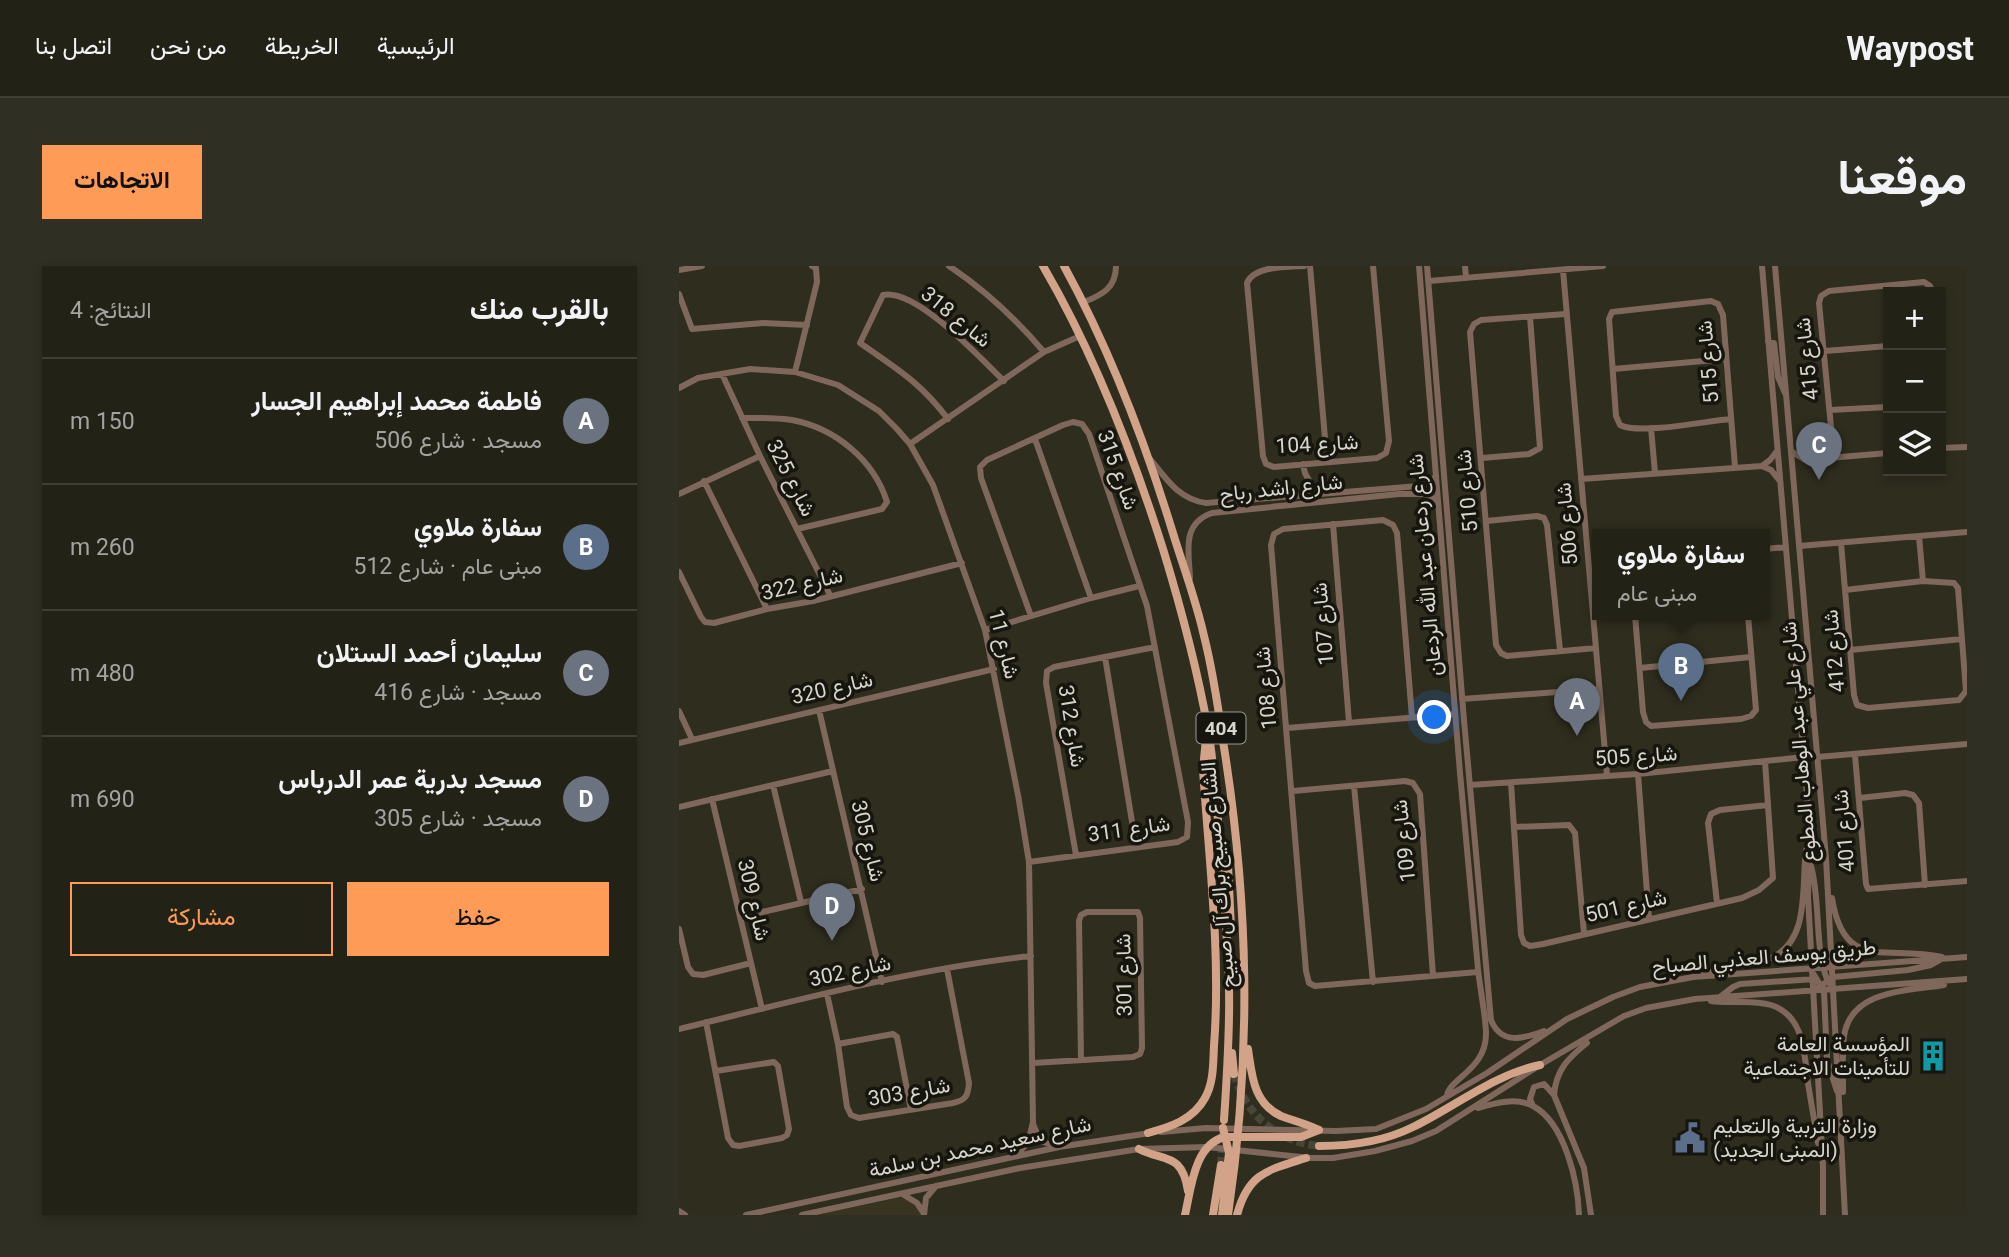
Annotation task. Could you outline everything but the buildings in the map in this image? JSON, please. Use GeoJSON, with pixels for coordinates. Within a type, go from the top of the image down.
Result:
{"type":"FeatureCollection","features":[{"type":"Feature","properties":{"kind":"main road","name":"الشارع صبيح براك آل صبيح"},"geometry":{"type":"LineString","coordinates":[[1043,266],[1080,336],[1121,425],[1185,621],[1208,729],[1219,838],[1229,988],[1224,1128],[1233,1149]]}},
{"type":"Feature","properties":{"kind":"main road","name":"الشارع صبيح براك آل صبيح"},"geometry":{"type":"LineString","coordinates":[[1064,266],[1084,302],[1123,389],[1150,459],[1197,608],[1210,661],[1231,790],[1245,955],[1245,1034],[1239,1133],[1233,1149],[1228,1215]]}},
{"type":"Feature","properties":{"kind":"main road"},"geometry":{"type":"LineString","coordinates":[[1148,1133],[1171,1126],[1192,1114],[1204,1100],[1212,1077],[1217,975],[1203,769],[1208,729]]}},
{"type":"Feature","properties":{"kind":"main road"},"geometry":{"type":"LineString","coordinates":[[1219,838],[1228,866],[1234,962],[1234,1074]]}},
{"type":"Feature","properties":{"kind":"main road"},"geometry":{"type":"LineString","coordinates":[[1245,1034],[1252,1080],[1264,1103],[1278,1115],[1319,1130]]}},
{"type":"Feature","properties":{"kind":"main road"},"geometry":{"type":"LineString","coordinates":[[1319,1146],[1353,1145],[1392,1136],[1422,1123],[1499,1079],[1540,1066]]}},
{"type":"Feature","properties":{"kind":"main road"},"geometry":{"type":"LineString","coordinates":[[1185,1215],[1199,1162],[1207,1147],[1217,1139],[1224,1128],[1239,1133],[1301,1137],[1319,1130]]}},
{"type":"Feature","properties":{"kind":"main road"},"geometry":{"type":"LineString","coordinates":[[1139,1149],[1166,1157],[1177,1165],[1185,1178],[1188,1200]]}},
{"type":"Feature","properties":{"kind":"main road"},"geometry":{"type":"LineString","coordinates":[[1222,1215],[1233,1149]]}},
{"type":"Feature","properties":{"kind":"main road"},"geometry":{"type":"LineString","coordinates":[[1237,1215],[1244,1194],[1255,1179],[1272,1168],[1306,1158]]}},
{"type":"Feature","properties":{"kind":"main road"},"geometry":{"type":"LineString","coordinates":[[1213,1215],[1221,1165]]}},
{"type":"Feature","properties":{"kind":"street"},"geometry":{"type":"LineString","coordinates":[[679,270],[702,266]]}},
{"type":"Feature","properties":{"kind":"street"},"geometry":{"type":"LineString","coordinates":[[796,372],[817,282],[815,268],[812,266]]}},
{"type":"Feature","properties":{"kind":"street"},"geometry":{"type":"LineString","coordinates":[[949,266],[981,288],[1018,322],[1044,352]]}},
{"type":"Feature","properties":{"kind":"street"},"geometry":{"type":"LineString","coordinates":[[1084,302],[1109,288],[1116,266]]}},
{"type":"Feature","properties":{"kind":"street","name":"شارع 104"},"geometry":{"type":"LineString","coordinates":[[1304,266],[1257,270],[1250,274],[1247,283],[1263,456],[1266,464],[1274,467],[1377,458],[1386,453],[1389,441],[1373,266]]}},
{"type":"Feature","properties":{"kind":"street"},"geometry":{"type":"LineString","coordinates":[[1310,266],[1327,461]]}},
{"type":"Feature","properties":{"kind":"street","name":"شارع ردعان عبد الله الردعان"},"geometry":{"type":"LineString","coordinates":[[1419,266],[1455,713],[1491,1020],[1496,1030]]}},
{"type":"Feature","properties":{"kind":"street","name":"شارع ردعان عبد الله الردعان"},"geometry":{"type":"LineString","coordinates":[[1427,266],[1470,785],[1478,972],[1486,1031],[1479,1059],[1470,1071],[1450,1088],[1447,1097]]}},
{"type":"Feature","properties":{"kind":"street"},"geometry":{"type":"LineString","coordinates":[[1465,266],[1466,277]]}},
{"type":"Feature","properties":{"kind":"street"},"geometry":{"type":"LineString","coordinates":[[1429,281],[1602,266]]}},
{"type":"Feature","properties":{"kind":"street","name":"شارع علي عبد الوهاب المطوع"},"geometry":{"type":"LineString","coordinates":[[1762,266],[1804,757],[1809,835],[1811,970],[1834,990],[1845,1215]]}},
{"type":"Feature","properties":{"kind":"street","name":"شارع علي عبد الوهاب المطوع"},"geometry":{"type":"LineString","coordinates":[[1775,266],[1818,757],[1833,968],[1812,991],[1823,1167],[1823,1215]]}},
{"type":"Feature","properties":{"kind":"street","name":"شارع 506"},"geometry":{"type":"LineString","coordinates":[[1563,270],[1592,606]]}},
{"type":"Feature","properties":{"kind":"street","name":"شارع 415"},"geometry":{"type":"LineString","coordinates":[[1834,458],[1819,303],[1821,296],[1829,291],[1924,282],[1930,287]]}},
{"type":"Feature","properties":{"kind":"street"},"geometry":{"type":"LineString","coordinates":[[679,294],[692,329],[763,323],[807,325]]}},
{"type":"Feature","properties":{"kind":"street","name":"شارع 318"},"geometry":{"type":"LineString","coordinates":[[948,419],[911,378],[860,343],[883,295],[897,294],[927,311],[959,337],[1004,381]]}},
{"type":"Feature","properties":{"kind":"street","name":"شارع 515"},"geometry":{"type":"LineString","coordinates":[[1731,418],[1651,428],[1627,428],[1620,425],[1616,416],[1609,319],[1612,312],[1711,301],[1718,304],[1723,315],[1735,467]]}},
{"type":"Feature","properties":{"kind":"street","name":"شارع 510"},"geometry":{"type":"LineString","coordinates":[[1566,314],[1481,320],[1473,324],[1470,332],[1496,645],[1500,653],[1507,656],[1596,648]]}},
{"type":"Feature","properties":{"kind":"street"},"geometry":{"type":"LineString","coordinates":[[1482,458],[1529,454],[1540,448],[1529,317]]}},
{"type":"Feature","properties":{"kind":"street"},"geometry":{"type":"LineString","coordinates":[[910,444],[1044,352],[1080,336]]}},
{"type":"Feature","properties":{"kind":"street"},"geometry":{"type":"LineString","coordinates":[[1768,341],[1774,343],[1779,382],[1786,395]]}},
{"type":"Feature","properties":{"kind":"street"},"geometry":{"type":"LineString","coordinates":[[1825,351],[1883,346]]}},
{"type":"Feature","properties":{"kind":"street"},"geometry":{"type":"LineString","coordinates":[[1613,369],[1726,359]]}},
{"type":"Feature","properties":{"kind":"street","name":"شارع 11"},"geometry":{"type":"LineString","coordinates":[[679,388],[698,379],[750,369],[796,372],[838,385],[880,411],[910,444],[933,485],[985,630],[1029,862],[1033,1122],[1028,1143],[1013,1157]]}},
{"type":"Feature","properties":{"kind":"street","name":"شارع 325"},"geometry":{"type":"LineString","coordinates":[[722,374],[830,595]]}},
{"type":"Feature","properties":{"kind":"street","name":"شارع 415"},"geometry":{"type":"LineString","coordinates":[[1830,411],[1883,407]]}},
{"type":"Feature","properties":{"kind":"street"},"geometry":{"type":"LineString","coordinates":[[742,418],[794,420],[826,433],[848,446],[868,463],[881,483],[886,507],[797,529]]}},
{"type":"Feature","properties":{"kind":"street","name":"شارع 315"},"geometry":{"type":"LineString","coordinates":[[1031,616],[981,478],[980,467],[987,460],[1073,422],[1082,424],[1089,434],[1139,586]]}},
{"type":"Feature","properties":{"kind":"street"},"geometry":{"type":"LineString","coordinates":[[1651,428],[1655,473]]}},
{"type":"Feature","properties":{"kind":"street"},"geometry":{"type":"LineString","coordinates":[[1035,439],[1091,598]]}},
{"type":"Feature","properties":{"kind":"street"},"geometry":{"type":"LineString","coordinates":[[1946,449],[1967,447]]}},
{"type":"Feature","properties":{"kind":"street"},"geometry":{"type":"LineString","coordinates":[[1762,466],[1777,451]]}},
{"type":"Feature","properties":{"kind":"street"},"geometry":{"type":"LineString","coordinates":[[1791,451],[1805,460],[1883,453]]}},
{"type":"Feature","properties":{"kind":"street"},"geometry":{"type":"LineString","coordinates":[[679,495],[760,456]]}},
{"type":"Feature","properties":{"kind":"street","name":"شارع راشد رباح"},"geometry":{"type":"LineString","coordinates":[[1150,459],[1176,491],[1198,502],[1419,490],[1438,501]]}},
{"type":"Feature","properties":{"kind":"street"},"geometry":{"type":"LineString","coordinates":[[1793,471],[1805,460]]}},
{"type":"Feature","properties":{"kind":"street"},"geometry":{"type":"LineString","coordinates":[[1303,464],[1316,495]]}},
{"type":"Feature","properties":{"kind":"street"},"geometry":{"type":"LineString","coordinates":[[1581,479],[1762,466],[1771,470],[1780,482]]}},
{"type":"Feature","properties":{"kind":"street","name":"شارع راشد رباح"},"geometry":{"type":"LineString","coordinates":[[1189,587],[1188,535],[1197,521],[1207,514],[1419,490],[1436,476]]}},
{"type":"Feature","properties":{"kind":"street"},"geometry":{"type":"LineString","coordinates":[[704,481],[767,609]]}},
{"type":"Feature","properties":{"kind":"street"},"geometry":{"type":"LineString","coordinates":[[1487,521],[1537,516],[1544,518],[1548,525],[1559,650]]}},
{"type":"Feature","properties":{"kind":"street","name":"شارع 108"},"geometry":{"type":"LineString","coordinates":[[1412,717],[1397,533],[1394,527],[1383,520],[1283,529],[1274,534],[1271,545],[1309,983],[1315,986],[1478,972]]}},
{"type":"Feature","properties":{"kind":"street","name":"شارع 107"},"geometry":{"type":"LineString","coordinates":[[1332,524],[1349,722]]}},
{"type":"Feature","properties":{"kind":"street"},"geometry":{"type":"LineString","coordinates":[[1800,545],[1967,532]]}},
{"type":"Feature","properties":{"kind":"street"},"geometry":{"type":"LineString","coordinates":[[1919,536],[1923,581]]}},
{"type":"Feature","properties":{"kind":"street","name":"شارع 412"},"geometry":{"type":"LineString","coordinates":[[1840,543],[1857,705],[1868,708],[1959,700],[1966,691],[1958,588],[1954,583],[1923,581],[1845,590]]}},
{"type":"Feature","properties":{"kind":"street"},"geometry":{"type":"LineString","coordinates":[[1770,549],[1786,547]]}},
{"type":"Feature","properties":{"kind":"street","name":"شارع 322"},"geometry":{"type":"LineString","coordinates":[[679,572],[705,622],[725,621],[767,609],[813,601],[962,563]]}},
{"type":"Feature","properties":{"kind":"street"},"geometry":{"type":"LineString","coordinates":[[1588,565],[1592,565]]}},
{"type":"Feature","properties":{"kind":"street"},"geometry":{"type":"LineString","coordinates":[[1444,578],[1453,577]]}},
{"type":"Feature","properties":{"kind":"street"},"geometry":{"type":"LineString","coordinates":[[985,630],[1139,586]]}},
{"type":"Feature","properties":{"kind":"street","name":"شارع 311"},"geometry":{"type":"LineString","coordinates":[[1029,862],[1178,842],[1187,836],[1188,822],[1155,647],[1147,606],[1139,586]]}},
{"type":"Feature","properties":{"kind":"street","name":"شارع 506"},"geometry":{"type":"LineString","coordinates":[[1593,620],[1607,775]]}},
{"type":"Feature","properties":{"kind":"street"},"geometry":{"type":"LineString","coordinates":[[1635,620],[1643,712],[1646,722],[1651,726],[1751,716],[1756,710],[1748,620]]}},
{"type":"Feature","properties":{"kind":"street"},"geometry":{"type":"LineString","coordinates":[[1448,629],[1457,628]]}},
{"type":"Feature","properties":{"kind":"street"},"geometry":{"type":"LineString","coordinates":[[1850,650],[1962,639]]}},
{"type":"Feature","properties":{"kind":"street","name":"شارع 312"},"geometry":{"type":"LineString","coordinates":[[1076,855],[1046,683],[1048,671],[1054,667],[1155,647]]}},
{"type":"Feature","properties":{"kind":"street"},"geometry":{"type":"LineString","coordinates":[[1105,657],[1136,846]]}},
{"type":"Feature","properties":{"kind":"street"},"geometry":{"type":"LineString","coordinates":[[1640,667],[1751,657]]}},
{"type":"Feature","properties":{"kind":"street","name":"شارع 320"},"geometry":{"type":"LineString","coordinates":[[679,743],[994,669]]}},
{"type":"Feature","properties":{"kind":"street"},"geometry":{"type":"LineString","coordinates":[[1462,699],[1599,689]]}},
{"type":"Feature","properties":{"kind":"street","name":"شارع 305"},"geometry":{"type":"LineString","coordinates":[[819,710],[882,982]]}},
{"type":"Feature","properties":{"kind":"street"},"geometry":{"type":"LineString","coordinates":[[679,711],[692,739]]}},
{"type":"Feature","properties":{"kind":"street"},"geometry":{"type":"LineString","coordinates":[[1287,728],[1455,713]]}},
{"type":"Feature","properties":{"kind":"street"},"geometry":{"type":"LineString","coordinates":[[1818,757],[1967,744]]}},
{"type":"Feature","properties":{"kind":"street","name":"شارع 401"},"geometry":{"type":"LineString","coordinates":[[1855,755],[1868,889],[1967,881]]}},
{"type":"Feature","properties":{"kind":"street","name":"شارع 505"},"geometry":{"type":"LineString","coordinates":[[1470,785],[1638,774],[1804,757]]}},
{"type":"Feature","properties":{"kind":"street","name":"شارع 501"},"geometry":{"type":"LineString","coordinates":[[1511,783],[1521,935],[1524,943],[1530,946],[1742,898],[1759,890],[1773,878],[1765,761]]}},
{"type":"Feature","properties":{"kind":"street"},"geometry":{"type":"LineString","coordinates":[[679,807],[833,771]]}},
{"type":"Feature","properties":{"kind":"street"},"geometry":{"type":"LineString","coordinates":[[1638,774],[1649,919]]}},
{"type":"Feature","properties":{"kind":"street","name":"شارع 109"},"geometry":{"type":"LineString","coordinates":[[1293,790],[1405,781],[1413,783],[1420,793],[1433,976]]}},
{"type":"Feature","properties":{"kind":"street"},"geometry":{"type":"LineString","coordinates":[[773,785],[801,902]]}},
{"type":"Feature","properties":{"kind":"street"},"geometry":{"type":"LineString","coordinates":[[1353,786],[1373,982]]}},
{"type":"Feature","properties":{"kind":"street"},"geometry":{"type":"LineString","coordinates":[[1860,799],[1905,793],[1913,795],[1919,803],[1925,886]]}},
{"type":"Feature","properties":{"kind":"street","name":"شارع 309"},"geometry":{"type":"LineString","coordinates":[[712,799],[762,1009]]}},
{"type":"Feature","properties":{"kind":"street"},"geometry":{"type":"LineString","coordinates":[[1717,903],[1707,823],[1711,814],[1720,810],[1768,805]]}},
{"type":"Feature","properties":{"kind":"street"},"geometry":{"type":"LineString","coordinates":[[1514,827],[1560,824],[1569,825],[1575,833],[1584,933]]}},
{"type":"Feature","properties":{"kind":"street"},"geometry":{"type":"LineString","coordinates":[[1693,977],[1769,959],[1787,946],[1799,921],[1809,835]]}},
{"type":"Feature","properties":{"kind":"street"},"geometry":{"type":"LineString","coordinates":[[1826,858],[1836,918],[1845,936],[1853,943],[1871,952],[1924,954],[1944,959]]}},
{"type":"Feature","properties":{"kind":"street"},"geometry":{"type":"LineString","coordinates":[[1809,861],[1817,895],[1827,1060],[1839,1096]]}},
{"type":"Feature","properties":{"kind":"street"},"geometry":{"type":"LineString","coordinates":[[741,917],[862,890]]}},
{"type":"Feature","properties":{"kind":"street","name":"شارع 301"},"geometry":{"type":"LineString","coordinates":[[1033,1063],[1133,1057],[1142,1052],[1138,912],[1087,912],[1081,915],[1081,1060]]}},
{"type":"Feature","properties":{"kind":"street"},"geometry":{"type":"LineString","coordinates":[[679,929],[688,967],[693,974],[703,975],[751,963]]}},
{"type":"Feature","properties":{"kind":"street","name":"شارع 302"},"geometry":{"type":"LineString","coordinates":[[679,1029],[882,982],[1031,956]]}},
{"type":"Feature","properties":{"kind":"street","name":"طريق يوسف العذبي الصباح"},"geometry":{"type":"LineString","coordinates":[[1833,968],[1967,957]]}},
{"type":"Feature","properties":{"kind":"street"},"geometry":{"type":"LineString","coordinates":[[1720,997],[1733,986],[1740,984],[1908,970],[1944,959]]}},
{"type":"Feature","properties":{"kind":"street","name":"شارع 303"},"geometry":{"type":"LineString","coordinates":[[827,994],[838,1044],[847,1107],[851,1115],[859,1118],[953,1103],[968,1096],[969,1083],[947,969]]}},
{"type":"Feature","properties":{"kind":"street","name":"طريق يوسف العذبي الصباح"},"geometry":{"type":"LineString","coordinates":[[1319,1130],[1376,1129],[1410,1116],[1487,1073],[1567,1019],[1640,987],[1693,977],[1811,970],[1834,990],[1967,980]]}},
{"type":"Feature","properties":{"kind":"street","name":"طريق يوسف العذبي الصباح"},"geometry":{"type":"LineString","coordinates":[[1233,1149],[1306,1158],[1352,1156],[1393,1147],[1436,1130],[1624,1017],[1646,1008],[1695,999],[1812,991],[1823,979]]}},
{"type":"Feature","properties":{"kind":"street"},"geometry":{"type":"LineString","coordinates":[[1843,1160],[1844,1037],[1850,1020],[1862,1005],[1879,996],[1967,980]]}},
{"type":"Feature","properties":{"kind":"street"},"geometry":{"type":"LineString","coordinates":[[1695,999],[1769,1005],[1788,1015],[1800,1031],[1806,1055],[1823,1167]]}},
{"type":"Feature","properties":{"kind":"street"},"geometry":{"type":"LineString","coordinates":[[1486,1031],[1489,1035],[1493,1035],[1496,1030],[1506,1037],[1523,1039],[1567,1019]]}},
{"type":"Feature","properties":{"kind":"street"},"geometry":{"type":"LineString","coordinates":[[706,1022],[728,1138],[733,1145],[787,1135],[789,1129],[785,1104],[778,1066],[774,1062],[716,1071]]}},
{"type":"Feature","properties":{"kind":"street"},"geometry":{"type":"LineString","coordinates":[[1554,1095],[1555,1080],[1562,1066],[1604,1030]]}},
{"type":"Feature","properties":{"kind":"street"},"geometry":{"type":"LineString","coordinates":[[838,1044],[894,1034],[897,1037],[911,1110]]}},
{"type":"Feature","properties":{"kind":"street"},"geometry":{"type":"LineString","coordinates":[[1533,1106],[1531,1092],[1538,1084],[1548,1087],[1554,1095],[1584,1168],[1591,1215]]}},
{"type":"Feature","properties":{"kind":"street"},"geometry":{"type":"LineString","coordinates":[[1470,1110],[1518,1101],[1533,1106],[1552,1124],[1572,1170],[1579,1215]]}},
{"type":"Feature","properties":{"kind":"street"},"geometry":{"type":"LineString","coordinates":[[1033,1122],[1039,1141],[1059,1147]]}},
{"type":"Feature","properties":{"kind":"street","name":"شارع سعيد محمد بن سلمة"},"geometry":{"type":"LineString","coordinates":[[750,1214],[1059,1147],[1148,1133],[1224,1128]]}},
{"type":"Feature","properties":{"kind":"street","name":"شارع سعيد محمد بن سلمة"},"geometry":{"type":"LineString","coordinates":[[802,1215],[1058,1161],[1139,1149],[1233,1149]]}},
{"type":"Feature","properties":{"kind":"street"},"geometry":{"type":"LineString","coordinates":[[924,1215],[926,1198],[936,1186]]}},
{"type":"Feature","properties":{"kind":"street"},"geometry":{"type":"LineString","coordinates":[[901,1194],[917,1203],[924,1215]]}},
{"type":"Feature","properties":{"kind":"shaded area"},"geometry":{"type":"Polygon","coordinates":[[[904,1197],[920,1209],[921,1215],[815,1215],[904,1197]]]}},
{"type":"Feature","properties":{"kind":"tunnel"},"geometry":{"type":"LineString","coordinates":[[1234,1074],[1246,1102],[1265,1124],[1289,1138],[1319,1146]]}},
{"type":"Feature","properties":{"kind":"tunnel"},"geometry":{"type":"LineString","coordinates":[[1221,1165],[1223,1133]]}},
{"type":"Feature","properties":{"kind":"place","name":"سليمان أحمد الستلان"},"geometry":{"type":"Point","coordinates":[1819,480]}},
{"type":"Feature","properties":{"kind":"place","name":"سفارة ملاوي"},"geometry":{"type":"Point","coordinates":[1681,701]}},
{"type":"Feature","properties":{"kind":"place","name":"فاطمة محمد إبراهيم الجسار"},"geometry":{"type":"Point","coordinates":[1577,736]}},
{"type":"Feature","properties":{"kind":"place","name":"مسجد بدرية عمر الدرباس"},"geometry":{"type":"Point","coordinates":[832,941]}},
{"type":"Feature","properties":{"kind":"place","name":"المؤسسة العامة للتأمينات الاجتماعية"},"geometry":{"type":"Point","coordinates":[1933,1056]}},
{"type":"Feature","properties":{"kind":"place","name":"وزارة التربية والتعليم (المبنى الجديد)"},"geometry":{"type":"Point","coordinates":[1690,1138]}}]}
